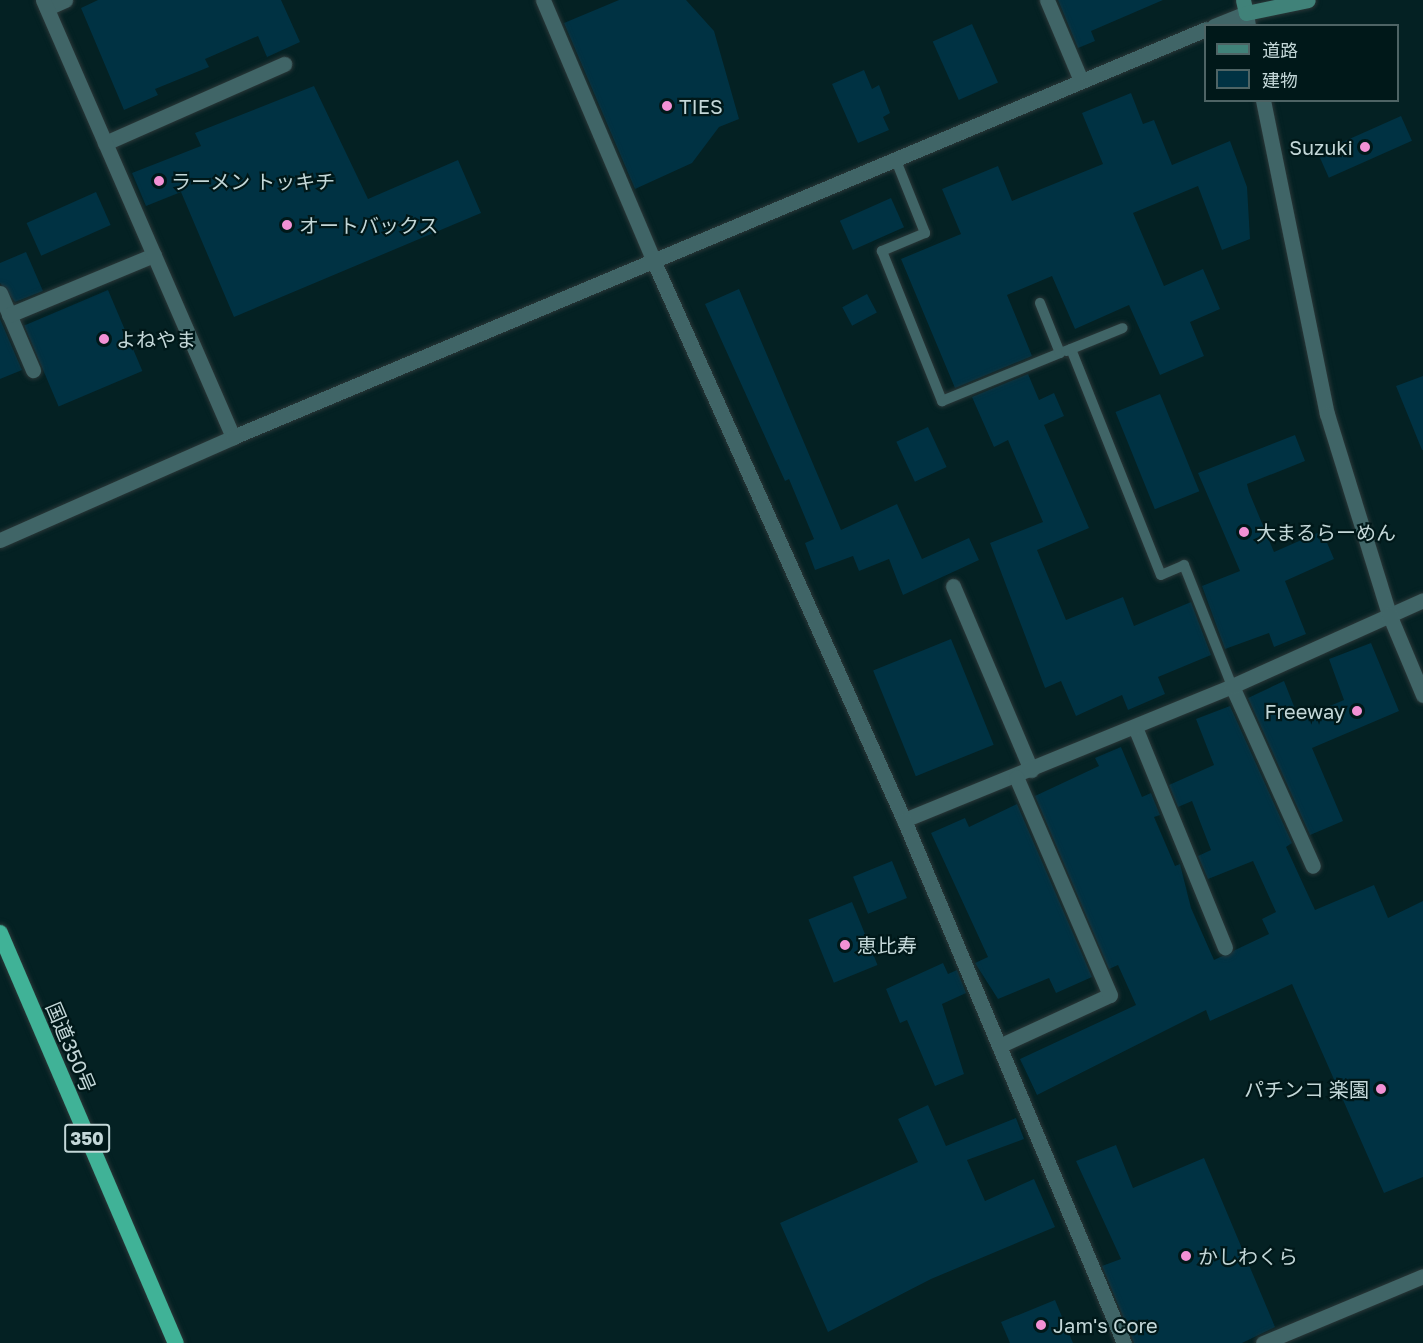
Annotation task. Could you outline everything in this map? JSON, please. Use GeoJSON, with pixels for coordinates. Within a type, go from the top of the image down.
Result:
{"type":"FeatureCollection","features":[{"type":"Feature","properties":{"kind":"highway","name":"国道350号"},"geometry":{"type":"LineString","coordinates":[[0,933],[176,1343]]}},
{"type":"Feature","properties":{"kind":"main road"},"geometry":{"type":"LineString","coordinates":[[1246,13],[1308,0]]}},
{"type":"Feature","properties":{"kind":"street"},"geometry":{"type":"LineString","coordinates":[[65,0],[45,4],[233,437]]}},
{"type":"Feature","properties":{"kind":"street"},"geometry":{"type":"LineString","coordinates":[[543,0],[654,262],[904,820],[1124,1343]]}},
{"type":"Feature","properties":{"kind":"street"},"geometry":{"type":"LineString","coordinates":[[1047,0],[1080,78]]}},
{"type":"Feature","properties":{"kind":"street"},"geometry":{"type":"LineString","coordinates":[[1219,24],[1246,13]]}},
{"type":"Feature","properties":{"kind":"street"},"geometry":{"type":"LineString","coordinates":[[0,540],[233,437],[654,262],[1080,78],[1204,30]]}},
{"type":"Feature","properties":{"kind":"street"},"geometry":{"type":"LineString","coordinates":[[105,143],[284,64]]}},
{"type":"Feature","properties":{"kind":"street"},"geometry":{"type":"LineString","coordinates":[[1263,102],[1327,414],[1389,614],[1423,695]]}},
{"type":"Feature","properties":{"kind":"street"},"geometry":{"type":"LineString","coordinates":[[9,315],[154,255]]}},
{"type":"Feature","properties":{"kind":"street"},"geometry":{"type":"LineString","coordinates":[[0,293],[33,370]]}},
{"type":"Feature","properties":{"kind":"street"},"geometry":{"type":"LineString","coordinates":[[953,586],[1032,770]]}},
{"type":"Feature","properties":{"kind":"street"},"geometry":{"type":"LineString","coordinates":[[904,820],[1016,777],[1232,686],[1423,600]]}},
{"type":"Feature","properties":{"kind":"street"},"geometry":{"type":"LineString","coordinates":[[1232,686],[1313,867]]}},
{"type":"Feature","properties":{"kind":"street"},"geometry":{"type":"LineString","coordinates":[[1135,727],[1225,947]]}},
{"type":"Feature","properties":{"kind":"street"},"geometry":{"type":"LineString","coordinates":[[999,1046],[1110,995],[1016,777]]}},
{"type":"Feature","properties":{"kind":"street"},"geometry":{"type":"LineString","coordinates":[[1263,1343],[1423,1276]]}},
{"type":"Feature","properties":{"kind":"lane"},"geometry":{"type":"LineString","coordinates":[[895,158],[925,233],[882,251],[942,401],[1124,328]]}},
{"type":"Feature","properties":{"kind":"lane"},"geometry":{"type":"LineString","coordinates":[[1040,303],[1060,353]]}},
{"type":"Feature","properties":{"kind":"lane"},"geometry":{"type":"LineString","coordinates":[[1071,349],[1161,575],[1184,565],[1232,686]]}},
{"type":"Feature","properties":{"kind":"building"},"geometry":{"type":"Polygon","coordinates":[[[98,0],[281,0],[300,42],[267,57],[258,36],[205,59],[209,67],[155,89],[158,95],[124,110],[81,8],[98,0]]]}},
{"type":"Feature","properties":{"kind":"building","name":"TIES"},"geometry":{"type":"Polygon","coordinates":[[[619,0],[686,0],[714,31],[739,119],[719,127],[692,163],[635,189],[564,23],[619,0]]]}},
{"type":"Feature","properties":{"kind":"building"},"geometry":{"type":"Polygon","coordinates":[[[1058,0],[1163,0],[1091,31],[1095,41],[1078,48],[1058,0]]]}},
{"type":"Feature","properties":{"kind":"building"},"geometry":{"type":"Polygon","coordinates":[[[972,24],[998,82],[959,100],[933,41],[972,24]]]}},
{"type":"Feature","properties":{"kind":"building"},"geometry":{"type":"Polygon","coordinates":[[[864,70],[872,89],[879,85],[890,113],[883,117],[889,130],[858,143],[832,84],[864,70]]]}},
{"type":"Feature","properties":{"kind":"building"},"geometry":{"type":"Polygon","coordinates":[[[314,86],[368,199],[458,160],[481,213],[234,317],[181,192],[146,206],[132,173],[201,146],[195,133],[314,86]]]}},
{"type":"Feature","properties":{"kind":"building"},"geometry":{"type":"Polygon","coordinates":[[[1131,93],[1143,124],[1154,120],[1172,165],[1230,141],[1247,187],[1250,239],[1222,250],[1198,186],[1133,213],[1164,286],[1203,269],[1220,309],[1190,322],[1204,356],[1160,375],[1129,305],[1075,329],[1052,276],[1007,295],[1032,356],[955,388],[901,259],[961,234],[942,189],[998,166],[1012,201],[1103,164],[1082,113],[1131,93]]]}},
{"type":"Feature","properties":{"kind":"building","name":"Suzuki"},"geometry":{"type":"Polygon","coordinates":[[[1401,116],[1412,141],[1329,178],[1318,153],[1401,116]]]}},
{"type":"Feature","properties":{"kind":"building"},"geometry":{"type":"Polygon","coordinates":[[[96,192],[111,225],[41,256],[27,223],[96,192]]]}},
{"type":"Feature","properties":{"kind":"building"},"geometry":{"type":"Polygon","coordinates":[[[891,198],[904,227],[853,250],[840,221],[891,198]]]}},
{"type":"Feature","properties":{"kind":"building"},"geometry":{"type":"Polygon","coordinates":[[[26,252],[43,291],[15,302],[0,283],[0,263],[26,252]]]}},
{"type":"Feature","properties":{"kind":"building"},"geometry":{"type":"Polygon","coordinates":[[[739,289],[841,530],[897,504],[922,559],[969,538],[979,560],[903,595],[889,559],[859,571],[853,556],[815,570],[805,543],[814,539],[789,479],[785,481],[705,304],[739,289]]]}},
{"type":"Feature","properties":{"kind":"building"},"geometry":{"type":"Polygon","coordinates":[[[108,290],[142,371],[59,407],[24,326],[108,290]]]}},
{"type":"Feature","properties":{"kind":"building"},"geometry":{"type":"Polygon","coordinates":[[[867,294],[877,313],[852,326],[842,307],[867,294]]]}},
{"type":"Feature","properties":{"kind":"building"},"geometry":{"type":"Polygon","coordinates":[[[0,319],[22,370],[0,379],[0,319]]]}},
{"type":"Feature","properties":{"kind":"building"},"geometry":{"type":"Polygon","coordinates":[[[1028,374],[1039,400],[1054,393],[1064,416],[1044,425],[1089,528],[1037,550],[1066,620],[1123,597],[1134,626],[1191,602],[1211,655],[1158,677],[1165,694],[1128,710],[1122,695],[1076,716],[1061,681],[1045,688],[990,543],[1043,522],[1008,440],[994,447],[972,397],[1028,374]]]}},
{"type":"Feature","properties":{"kind":"building"},"geometry":{"type":"Polygon","coordinates":[[[1423,376],[1423,450],[1422,450],[1396,386],[1423,376]]]}},
{"type":"Feature","properties":{"kind":"building"},"geometry":{"type":"Polygon","coordinates":[[[1160,394],[1199,491],[1155,509],[1115,412],[1160,394]]]}},
{"type":"Feature","properties":{"kind":"building"},"geometry":{"type":"Polygon","coordinates":[[[928,427],[947,467],[915,482],[896,442],[928,427]]]}},
{"type":"Feature","properties":{"kind":"building"},"geometry":{"type":"Polygon","coordinates":[[[1295,435],[1305,461],[1247,484],[1249,492],[1274,552],[1322,531],[1334,559],[1285,581],[1306,634],[1274,647],[1269,633],[1225,649],[1202,586],[1240,571],[1198,473],[1295,435]]]}},
{"type":"Feature","properties":{"kind":"building"},"geometry":{"type":"Polygon","coordinates":[[[951,639],[994,745],[916,776],[873,670],[951,639]]]}},
{"type":"Feature","properties":{"kind":"building"},"geometry":{"type":"Polygon","coordinates":[[[1371,643],[1399,711],[1312,748],[1343,821],[1310,835],[1248,698],[1284,681],[1299,719],[1344,700],[1329,659],[1371,643]]]}},
{"type":"Feature","properties":{"kind":"building"},"geometry":{"type":"Polygon","coordinates":[[[1230,706],[1292,843],[1286,847],[1315,910],[1374,885],[1388,918],[1423,901],[1423,1177],[1384,1193],[1292,984],[1210,1021],[1206,1010],[1037,1095],[1020,1059],[1136,1005],[1118,965],[1109,969],[1035,796],[1099,766],[1095,758],[1121,747],[1142,797],[1151,793],[1160,815],[1154,817],[1175,866],[1180,864],[1191,908],[1214,960],[1269,934],[1262,919],[1276,912],[1253,861],[1208,879],[1198,856],[1211,850],[1192,801],[1178,807],[1169,785],[1214,765],[1196,719],[1230,706]]]}},
{"type":"Feature","properties":{"kind":"building"},"geometry":{"type":"Polygon","coordinates":[[[1017,804],[1092,977],[1056,993],[1049,978],[998,999],[975,963],[988,957],[931,833],[965,818],[969,827],[1017,804]]]}},
{"type":"Feature","properties":{"kind":"building"},"geometry":{"type":"Polygon","coordinates":[[[892,861],[907,898],[868,914],[853,877],[892,861]]]}},
{"type":"Feature","properties":{"kind":"building","name":"恵比寿"},"geometry":{"type":"Polygon","coordinates":[[[852,902],[877,965],[834,983],[808,920],[852,902]]]}},
{"type":"Feature","properties":{"kind":"building"},"geometry":{"type":"Polygon","coordinates":[[[943,963],[948,974],[957,970],[966,993],[942,1004],[964,1074],[935,1086],[907,1020],[900,1023],[886,989],[943,963]]]}},
{"type":"Feature","properties":{"kind":"building"},"geometry":{"type":"Polygon","coordinates":[[[928,1105],[946,1146],[1016,1118],[1024,1139],[967,1160],[985,1201],[1034,1179],[1055,1227],[931,1279],[828,1332],[780,1223],[918,1162],[898,1119],[928,1105]]]}},
{"type":"Feature","properties":{"kind":"building","name":"かしわくら"},"geometry":{"type":"Polygon","coordinates":[[[1116,1145],[1133,1188],[1204,1158],[1275,1327],[1242,1343],[1134,1343],[1102,1266],[1121,1259],[1076,1161],[1116,1145]]]}},
{"type":"Feature","properties":{"kind":"building"},"geometry":{"type":"Polygon","coordinates":[[[1055,1300],[1073,1343],[1010,1343],[1001,1322],[1055,1300]]]}},
{"type":"Feature","properties":{"kind":"place","name":"TIES"},"geometry":{"type":"Point","coordinates":[667,106]}},
{"type":"Feature","properties":{"kind":"place","name":"Suzuki"},"geometry":{"type":"Point","coordinates":[1365,147]}},
{"type":"Feature","properties":{"kind":"place","name":"ラーメン トッキチ"},"geometry":{"type":"Point","coordinates":[159,181]}},
{"type":"Feature","properties":{"kind":"place","name":"オートバックス"},"geometry":{"type":"Point","coordinates":[287,225]}},
{"type":"Feature","properties":{"kind":"place","name":"よねやま"},"geometry":{"type":"Point","coordinates":[104,339]}},
{"type":"Feature","properties":{"kind":"place","name":"大まるらーめん"},"geometry":{"type":"Point","coordinates":[1244,532]}},
{"type":"Feature","properties":{"kind":"place","name":"Freeway"},"geometry":{"type":"Point","coordinates":[1357,711]}},
{"type":"Feature","properties":{"kind":"place","name":"恵比寿"},"geometry":{"type":"Point","coordinates":[845,945]}},
{"type":"Feature","properties":{"kind":"place","name":"パチンコ 楽園"},"geometry":{"type":"Point","coordinates":[1381,1089]}},
{"type":"Feature","properties":{"kind":"place","name":"かしわくら"},"geometry":{"type":"Point","coordinates":[1186,1256]}},
{"type":"Feature","properties":{"kind":"place","name":"Jam's Core"},"geometry":{"type":"Point","coordinates":[1041,1325]}}]}
